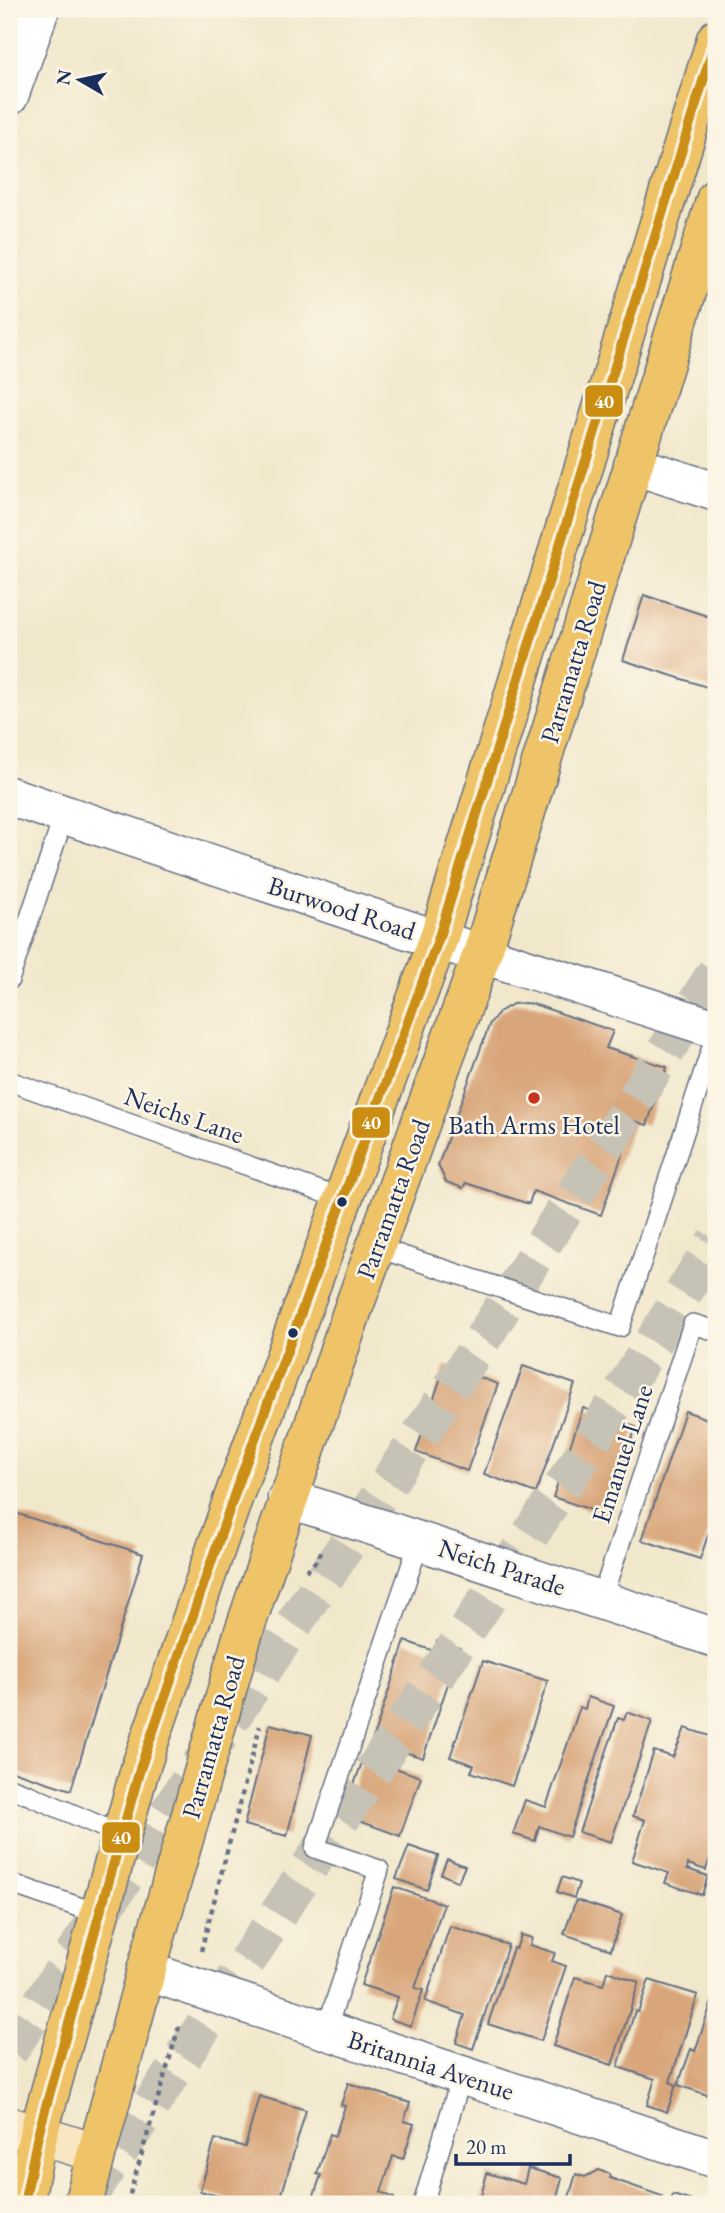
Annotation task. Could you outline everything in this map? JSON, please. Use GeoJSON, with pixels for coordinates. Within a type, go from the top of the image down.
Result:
{"type":"FeatureCollection","features":[{"type":"Feature","properties":{"kind":"highway","name":"Parramatta Road"},"geometry":{"type":"LineString","coordinates":[[24,2204],[23,2131],[99,1914],[140,1769],[236,1490],[438,940],[716,39]]}},
{"type":"Feature","properties":{"kind":"highway","name":"Parramatta Road"},"geometry":{"type":"LineString","coordinates":[[83,2204],[146,1971],[243,1634],[287,1498],[375,1247],[482,954],[716,198]]}},
{"type":"Feature","properties":{"kind":"main road"},"geometry":{"type":"LineString","coordinates":[[23,2131],[96,2153]]}},
{"type":"Feature","properties":{"kind":"street"},"geometry":{"type":"LineString","coordinates":[[9,96],[40,9]]}},
{"type":"Feature","properties":{"kind":"street"},"geometry":{"type":"LineString","coordinates":[[633,465],[716,492]]}},
{"type":"Feature","properties":{"kind":"street","name":"Burwood Road"},"geometry":{"type":"LineString","coordinates":[[9,796],[438,940],[716,1029]]}},
{"type":"Feature","properties":{"kind":"street","name":"Neich Parade"},"geometry":{"type":"LineString","coordinates":[[287,1498],[716,1638]]}},
{"type":"Feature","properties":{"kind":"street","name":"Britannia Avenue"},"geometry":{"type":"LineString","coordinates":[[146,1971],[716,2159]]}},
{"type":"Feature","properties":{"kind":"lane"},"geometry":{"type":"LineString","coordinates":[[9,980],[64,816]]}},
{"type":"Feature","properties":{"kind":"lane"},"geometry":{"type":"LineString","coordinates":[[375,1247],[620,1327],[716,1035]]}},
{"type":"Feature","properties":{"kind":"lane","name":"Neichs Lane"},"geometry":{"type":"LineString","coordinates":[[9,1081],[342,1199]]}},
{"type":"Feature","properties":{"kind":"lane","name":"Emanuel Lane"},"geometry":{"type":"LineString","coordinates":[[601,1600],[693,1324],[716,1331]]}},
{"type":"Feature","properties":{"kind":"lane"},"geometry":{"type":"LineString","coordinates":[[326,2030],[379,1870],[315,1848],[419,1540]]}},
{"type":"Feature","properties":{"kind":"lane"},"geometry":{"type":"LineString","coordinates":[[9,1788],[121,1835]]}},
{"type":"Feature","properties":{"kind":"lane"},"geometry":{"type":"LineString","coordinates":[[9,1883],[99,1914]]}},
{"type":"Feature","properties":{"kind":"lane"},"geometry":{"type":"LineString","coordinates":[[423,2204],[462,2075]]}},
{"type":"Feature","properties":{"kind":"path"},"geometry":{"type":"LineString","coordinates":[[302,1574],[318,1559]]}},
{"type":"Feature","properties":{"kind":"path"},"geometry":{"type":"LineString","coordinates":[[200,1954],[261,1723]]}},
{"type":"Feature","properties":{"kind":"path"},"geometry":{"type":"LineString","coordinates":[[127,2204],[181,2020]]}},
{"type":"Feature","properties":{"kind":"building"},"geometry":{"type":"Polygon","coordinates":[[[644,595],[716,619],[716,690],[623,660],[644,595]]]}},
{"type":"Feature","properties":{"kind":"building"},"geometry":{"type":"Polygon","coordinates":[[[524,1003],[613,1031],[606,1048],[667,1067],[647,1125],[634,1121],[601,1215],[533,1191],[529,1204],[466,1183],[463,1188],[446,1182],[438,1165],[490,1023],[499,1012],[513,1004],[524,1003]]]}},
{"type":"Feature","properties":{"kind":"building"},"geometry":{"type":"Polygon","coordinates":[[[445,1365],[498,1384],[467,1471],[416,1452],[445,1365]]]}},
{"type":"Feature","properties":{"kind":"building"},"geometry":{"type":"Polygon","coordinates":[[[523,1366],[575,1384],[536,1493],[484,1474],[523,1366]]]}},
{"type":"Feature","properties":{"kind":"building"},"geometry":{"type":"Polygon","coordinates":[[[583,1408],[636,1427],[606,1515],[553,1497],[583,1408]]]}},
{"type":"Feature","properties":{"kind":"building"},"geometry":{"type":"Polygon","coordinates":[[[685,1411],[716,1422],[716,1511],[700,1559],[642,1540],[685,1411]]]}},
{"type":"Feature","properties":{"kind":"building"},"geometry":{"type":"Polygon","coordinates":[[[9,1511],[143,1554],[71,1790],[9,1770],[9,1511]]]}},
{"type":"Feature","properties":{"kind":"building"},"geometry":{"type":"Polygon","coordinates":[[[405,1641],[434,1651],[437,1641],[460,1648],[423,1758],[372,1741],[405,1641]]]}},
{"type":"Feature","properties":{"kind":"building"},"geometry":{"type":"Polygon","coordinates":[[[483,1661],[548,1681],[512,1786],[471,1772],[474,1765],[450,1757],[483,1661]]]}},
{"type":"Feature","properties":{"kind":"building"},"geometry":{"type":"Polygon","coordinates":[[[588,1697],[614,1706],[569,1837],[539,1826],[535,1841],[513,1834],[525,1800],[546,1807],[580,1707],[585,1709],[588,1697]]]}},
{"type":"Feature","properties":{"kind":"building"},"geometry":{"type":"Polygon","coordinates":[[[627,1712],[652,1721],[611,1842],[579,1832],[618,1718],[624,1720],[627,1712]]]}},
{"type":"Feature","properties":{"kind":"building"},"geometry":{"type":"Polygon","coordinates":[[[270,1724],[312,1735],[287,1836],[244,1825],[270,1724]]]}},
{"type":"Feature","properties":{"kind":"building"},"geometry":{"type":"Polygon","coordinates":[[[685,1728],[716,1738],[716,1839],[706,1870],[688,1864],[687,1869],[708,1876],[702,1895],[665,1883],[669,1873],[632,1861],[645,1820],[633,1816],[654,1751],[673,1757],[685,1728]]]}},
{"type":"Feature","properties":{"kind":"building"},"geometry":{"type":"Polygon","coordinates":[[[364,1757],[421,1777],[400,1836],[343,1815],[364,1757]]]}},
{"type":"Feature","properties":{"kind":"building"},"geometry":{"type":"Polygon","coordinates":[[[409,1846],[438,1856],[427,1890],[396,1879],[409,1846]]]}},
{"type":"Feature","properties":{"kind":"building"},"geometry":{"type":"Polygon","coordinates":[[[447,1859],[465,1866],[458,1882],[441,1874],[447,1859]]]}},
{"type":"Feature","properties":{"kind":"building"},"geometry":{"type":"Polygon","coordinates":[[[562,1877],[579,1883],[574,1898],[557,1892],[562,1877]]]}},
{"type":"Feature","properties":{"kind":"building"},"geometry":{"type":"Polygon","coordinates":[[[394,1887],[444,1904],[415,1988],[423,1990],[411,2026],[390,2019],[398,1997],[361,1985],[394,1887]]]}},
{"type":"Feature","properties":{"kind":"building"},"geometry":{"type":"Polygon","coordinates":[[[576,1900],[622,1915],[611,1950],[564,1934],[576,1900]]]}},
{"type":"Feature","properties":{"kind":"building"},"geometry":{"type":"Polygon","coordinates":[[[450,1926],[508,1945],[473,2049],[456,2043],[465,2015],[425,2001],[450,1926]]]}},
{"type":"Feature","properties":{"kind":"building"},"geometry":{"type":"Polygon","coordinates":[[[521,1935],[532,1938],[530,1945],[555,1953],[552,1961],[566,1966],[541,2041],[488,2024],[513,1948],[516,1949],[521,1935]]]}},
{"type":"Feature","properties":{"kind":"building"},"geometry":{"type":"Polygon","coordinates":[[[607,1971],[639,1982],[612,2065],[553,2046],[575,1977],[603,1985],[607,1971]]]}},
{"type":"Feature","properties":{"kind":"building"},"geometry":{"type":"Polygon","coordinates":[[[649,1980],[698,1995],[670,2082],[676,2085],[667,2112],[647,2105],[655,2079],[618,2067],[635,2011],[638,2012],[649,1980]]]}},
{"type":"Feature","properties":{"kind":"building"},"geometry":{"type":"Polygon","coordinates":[[[716,1990],[716,2090],[711,2088],[707,2095],[678,2085],[691,2049],[695,2051],[716,1990]]]}},
{"type":"Feature","properties":{"kind":"building"},"geometry":{"type":"Polygon","coordinates":[[[348,2083],[410,2103],[404,2121],[414,2124],[403,2159],[393,2156],[381,2192],[394,2198],[392,2204],[311,2204],[330,2134],[335,2136],[345,2106],[341,2105],[348,2083]]]}},
{"type":"Feature","properties":{"kind":"building"},"geometry":{"type":"Polygon","coordinates":[[[259,2096],[306,2110],[279,2204],[228,2204],[229,2199],[200,2191],[215,2139],[245,2147],[259,2096]]]}},
{"type":"Feature","properties":{"kind":"building"},"geometry":{"type":"Polygon","coordinates":[[[528,2168],[562,2178],[555,2204],[479,2204],[487,2173],[524,2184],[528,2168]]]}},
{"type":"Feature","properties":{"kind":"building"},"geometry":{"type":"Polygon","coordinates":[[[598,2170],[609,2174],[610,2178],[662,2196],[659,2204],[567,2204],[576,2174],[585,2177],[598,2170]]]}},
{"type":"Feature","properties":{"kind":"building"},"geometry":{"type":"Polygon","coordinates":[[[673,2195],[701,2204],[670,2204],[673,2195]]]}},
{"type":"Feature","properties":{"kind":"tunnel"},"geometry":{"type":"LineString","coordinates":[[9,2051],[450,1390],[716,972]]}},
{"type":"Feature","properties":{"kind":"tunnel"},"geometry":{"type":"LineString","coordinates":[[87,2198],[583,1455],[716,1240]]}},
{"type":"Feature","properties":{"kind":"transit line","name":"40"},"geometry":{"type":"LineString","coordinates":[[24,2204],[38,2135],[140,1769],[236,1490],[438,940],[716,39]]}},
{"type":"Feature","properties":{"kind":"place","name":"Bath Arms Hotel"},"geometry":{"type":"Point","coordinates":[534,1098]}}]}
